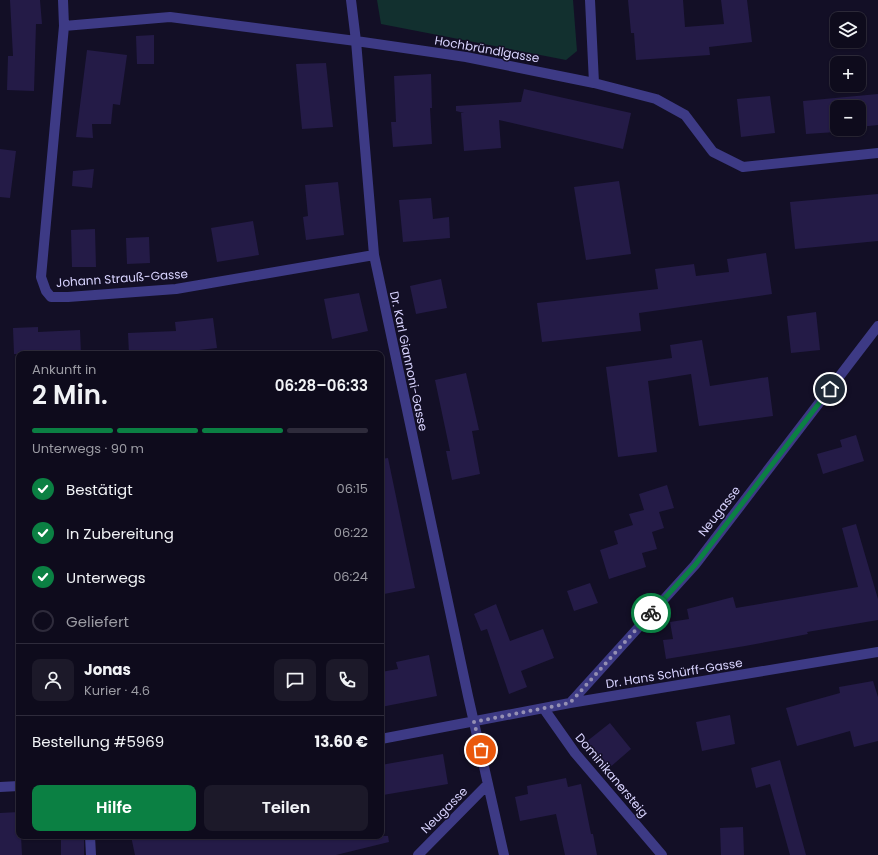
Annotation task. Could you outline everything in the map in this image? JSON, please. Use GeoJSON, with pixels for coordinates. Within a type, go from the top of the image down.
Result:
{"type":"FeatureCollection","features":[{"type":"Feature","properties":{"kind":"street","name":"Johann Strauß-Gasse"},"geometry":{"type":"LineString","coordinates":[[63,0],[64,26],[41,277],[46,291],[51,297],[176,289],[374,255]]}},
{"type":"Feature","properties":{"kind":"street","name":"Dr. Karl Giannoni-Gasse"},"geometry":{"type":"LineString","coordinates":[[351,0],[356,41],[374,255],[466,688],[504,855]]}},
{"type":"Feature","properties":{"kind":"street"},"geometry":{"type":"LineString","coordinates":[[590,0],[594,83]]}},
{"type":"Feature","properties":{"kind":"street","name":"Hochbründlgasse"},"geometry":{"type":"LineString","coordinates":[[64,26],[170,17],[466,57],[594,83],[656,99],[685,115],[713,152],[743,167],[878,153]]}},
{"type":"Feature","properties":{"kind":"street","name":"Neugasse"},"geometry":{"type":"LineString","coordinates":[[570,703],[695,565],[878,326]]}},
{"type":"Feature","properties":{"kind":"street","name":"Dr. Hans Schürff-Gasse"},"geometry":{"type":"LineString","coordinates":[[384,737],[570,703],[878,652]]}},
{"type":"Feature","properties":{"kind":"street","name":"Dominikanersteig"},"geometry":{"type":"LineString","coordinates":[[544,709],[575,754],[662,855]]}},
{"type":"Feature","properties":{"kind":"street","name":"Neugasse"},"geometry":{"type":"LineString","coordinates":[[418,855],[488,784]]}},
{"type":"Feature","properties":{"kind":"street"},"geometry":{"type":"LineString","coordinates":[[0,787],[16,786]]}},
{"type":"Feature","properties":{"kind":"street"},"geometry":{"type":"LineString","coordinates":[[90,839],[91,855]]}},
{"type":"Feature","properties":{"kind":"green space"},"geometry":{"type":"Polygon","coordinates":[[[377,0],[573,0],[577,51],[566,60],[381,24],[377,0]]]}},
{"type":"Feature","properties":{"kind":"building"},"geometry":{"type":"Polygon","coordinates":[[[10,0],[40,0],[42,24],[36,24],[34,91],[7,90],[8,56],[13,56],[10,0]]]}},
{"type":"Feature","properties":{"kind":"building"},"geometry":{"type":"Polygon","coordinates":[[[628,0],[683,0],[685,27],[724,24],[721,0],[747,0],[752,42],[709,47],[710,55],[636,60],[634,33],[631,33],[628,0]]]}},
{"type":"Feature","properties":{"kind":"building"},"geometry":{"type":"Polygon","coordinates":[[[154,35],[154,64],[137,64],[136,36],[154,35]]]}},
{"type":"Feature","properties":{"kind":"building"},"geometry":{"type":"Polygon","coordinates":[[[87,50],[127,55],[120,105],[113,104],[111,124],[92,124],[93,138],[76,137],[87,50]]]}},
{"type":"Feature","properties":{"kind":"building"},"geometry":{"type":"Polygon","coordinates":[[[326,63],[333,127],[302,129],[296,64],[326,63]]]}},
{"type":"Feature","properties":{"kind":"building"},"geometry":{"type":"Polygon","coordinates":[[[431,74],[432,108],[430,108],[432,144],[393,147],[391,122],[396,122],[394,76],[431,74]]]}},
{"type":"Feature","properties":{"kind":"building"},"geometry":{"type":"Polygon","coordinates":[[[524,89],[631,113],[623,149],[499,120],[501,148],[464,151],[461,113],[464,113],[456,111],[456,106],[521,102],[524,89]]]}},
{"type":"Feature","properties":{"kind":"building"},"geometry":{"type":"Polygon","coordinates":[[[878,94],[878,125],[866,126],[866,100],[830,100],[830,132],[806,134],[803,101],[878,94]]]}},
{"type":"Feature","properties":{"kind":"building"},"geometry":{"type":"Polygon","coordinates":[[[770,96],[775,133],[741,137],[737,99],[770,96]]]}},
{"type":"Feature","properties":{"kind":"building"},"geometry":{"type":"Polygon","coordinates":[[[0,149],[16,151],[10,198],[0,197],[0,149]]]}},
{"type":"Feature","properties":{"kind":"building"},"geometry":{"type":"Polygon","coordinates":[[[94,169],[92,188],[72,186],[73,171],[94,169]]]}},
{"type":"Feature","properties":{"kind":"building"},"geometry":{"type":"Polygon","coordinates":[[[619,181],[631,254],[586,260],[574,187],[619,181]]]}},
{"type":"Feature","properties":{"kind":"building"},"geometry":{"type":"Polygon","coordinates":[[[338,182],[344,235],[306,240],[303,217],[308,216],[305,185],[338,182]]]}},
{"type":"Feature","properties":{"kind":"building"},"geometry":{"type":"Polygon","coordinates":[[[878,194],[878,241],[795,249],[790,202],[878,194]]]}},
{"type":"Feature","properties":{"kind":"building"},"geometry":{"type":"Polygon","coordinates":[[[431,198],[433,219],[449,217],[450,238],[403,242],[399,200],[431,198]]]}},
{"type":"Feature","properties":{"kind":"building"},"geometry":{"type":"Polygon","coordinates":[[[253,221],[259,255],[217,262],[211,228],[253,221]]]}},
{"type":"Feature","properties":{"kind":"building"},"geometry":{"type":"Polygon","coordinates":[[[95,229],[96,267],[72,267],[71,230],[95,229]]]}},
{"type":"Feature","properties":{"kind":"building"},"geometry":{"type":"Polygon","coordinates":[[[149,237],[150,263],[127,264],[126,238],[149,237]]]}},
{"type":"Feature","properties":{"kind":"building"},"geometry":{"type":"Polygon","coordinates":[[[766,253],[772,294],[639,313],[641,331],[542,342],[537,303],[658,289],[655,269],[694,264],[696,276],[729,272],[727,259],[766,253]]]}},
{"type":"Feature","properties":{"kind":"building"},"geometry":{"type":"Polygon","coordinates":[[[441,279],[447,308],[416,314],[410,286],[441,279]]]}},
{"type":"Feature","properties":{"kind":"building"},"geometry":{"type":"Polygon","coordinates":[[[359,293],[368,331],[332,339],[324,299],[359,293]]]}},
{"type":"Feature","properties":{"kind":"building"},"geometry":{"type":"Polygon","coordinates":[[[816,312],[820,350],[791,353],[787,316],[816,312]]]}},
{"type":"Feature","properties":{"kind":"building"},"geometry":{"type":"Polygon","coordinates":[[[213,318],[217,348],[190,351],[129,351],[128,333],[176,331],[175,322],[213,318]]]}},
{"type":"Feature","properties":{"kind":"building"},"geometry":{"type":"Polygon","coordinates":[[[38,327],[38,332],[80,330],[81,351],[16,351],[16,354],[14,354],[13,328],[38,327]]]}},
{"type":"Feature","properties":{"kind":"building"},"geometry":{"type":"Polygon","coordinates":[[[702,340],[710,386],[768,377],[773,416],[699,426],[691,374],[648,381],[657,452],[618,457],[606,367],[672,358],[670,345],[702,340]]]}},
{"type":"Feature","properties":{"kind":"building"},"geometry":{"type":"Polygon","coordinates":[[[466,373],[479,430],[472,431],[480,474],[452,480],[446,451],[450,451],[435,380],[466,373]]]}},
{"type":"Feature","properties":{"kind":"building"},"geometry":{"type":"Polygon","coordinates":[[[856,435],[864,461],[823,474],[817,454],[842,447],[840,440],[856,435]]]}},
{"type":"Feature","properties":{"kind":"building"},"geometry":{"type":"Polygon","coordinates":[[[388,458],[415,588],[384,594],[384,459],[388,458]]]}},
{"type":"Feature","properties":{"kind":"building"},"geometry":{"type":"Polygon","coordinates":[[[667,485],[674,508],[659,512],[664,528],[652,532],[657,549],[642,553],[646,567],[609,579],[600,550],[618,544],[614,531],[633,525],[629,514],[644,510],[639,494],[667,485]]]}},
{"type":"Feature","properties":{"kind":"building"},"geometry":{"type":"Polygon","coordinates":[[[856,524],[878,599],[878,620],[807,632],[808,634],[745,646],[666,659],[663,640],[673,639],[670,622],[689,619],[687,609],[733,597],[736,608],[858,587],[842,528],[856,524]]]}},
{"type":"Feature","properties":{"kind":"building"},"geometry":{"type":"Polygon","coordinates":[[[590,583],[598,603],[574,611],[567,591],[590,583]]]}},
{"type":"Feature","properties":{"kind":"building"},"geometry":{"type":"Polygon","coordinates":[[[496,604],[510,641],[543,629],[554,658],[521,671],[527,687],[509,694],[487,629],[481,631],[474,614],[496,604]]]}},
{"type":"Feature","properties":{"kind":"building"},"geometry":{"type":"Polygon","coordinates":[[[429,655],[437,696],[384,706],[384,671],[398,669],[396,662],[429,655]]]}},
{"type":"Feature","properties":{"kind":"building"},"geometry":{"type":"Polygon","coordinates":[[[873,681],[878,697],[878,741],[854,747],[850,731],[797,746],[786,708],[840,693],[839,687],[873,681]]]}},
{"type":"Feature","properties":{"kind":"building"},"geometry":{"type":"Polygon","coordinates":[[[730,715],[735,744],[702,751],[696,722],[730,715]]]}},
{"type":"Feature","properties":{"kind":"building"},"geometry":{"type":"Polygon","coordinates":[[[610,723],[631,749],[608,769],[586,742],[610,723]]]}},
{"type":"Feature","properties":{"kind":"building"},"geometry":{"type":"Polygon","coordinates":[[[443,754],[448,784],[384,795],[384,764],[443,754]]]}},
{"type":"Feature","properties":{"kind":"building"},"geometry":{"type":"Polygon","coordinates":[[[780,760],[806,855],[790,855],[770,784],[756,788],[751,768],[780,760]]]}},
{"type":"Feature","properties":{"kind":"building"},"geometry":{"type":"Polygon","coordinates":[[[566,778],[568,787],[581,784],[591,834],[593,834],[597,855],[565,855],[556,814],[520,821],[515,797],[528,794],[527,786],[566,778]]]}},
{"type":"Feature","properties":{"kind":"building"},"geometry":{"type":"Polygon","coordinates":[[[16,812],[16,839],[21,839],[22,855],[0,855],[0,813],[16,812]]]}},
{"type":"Feature","properties":{"kind":"building"},"geometry":{"type":"Polygon","coordinates":[[[743,827],[744,855],[721,855],[720,828],[743,827]]]}},
{"type":"Feature","properties":{"kind":"building"},"geometry":{"type":"Polygon","coordinates":[[[384,836],[388,836],[389,842],[336,855],[135,855],[132,839],[384,839],[384,836]]]}},
{"type":"Feature","properties":{"kind":"building"},"geometry":{"type":"Polygon","coordinates":[[[61,839],[84,839],[84,855],[61,855],[61,839]]]}},
{"type":"Feature","properties":{"kind":"way so far"},"geometry":{"type":"LineString","coordinates":[[481,750],[474,722],[570,703],[651,613]]}},
{"type":"Feature","properties":{"kind":"route"},"geometry":{"type":"LineString","coordinates":[[651,613],[695,565],[830,389]]}}]}
